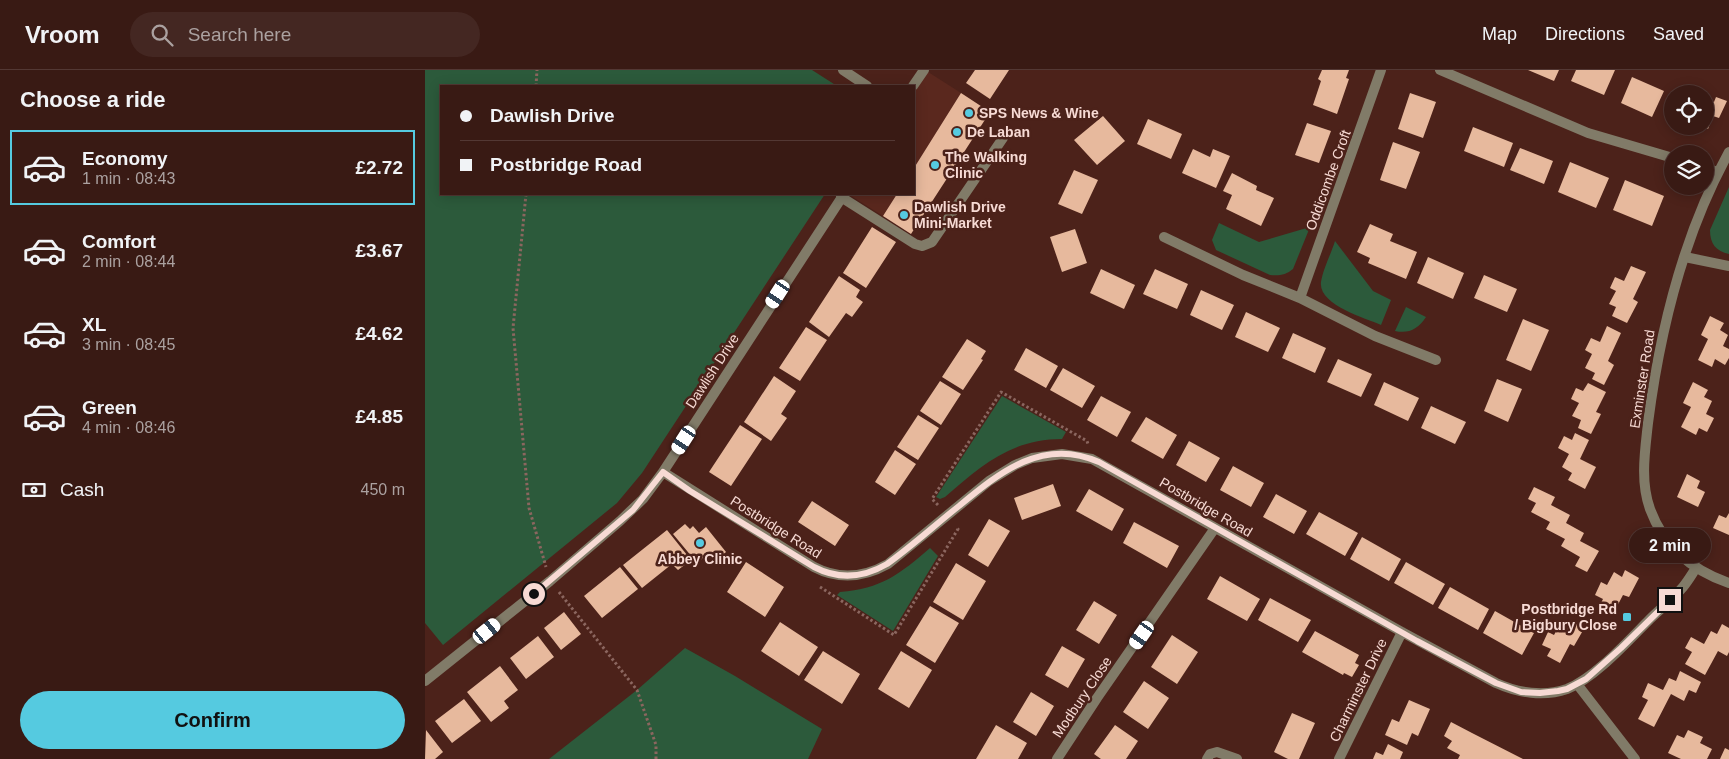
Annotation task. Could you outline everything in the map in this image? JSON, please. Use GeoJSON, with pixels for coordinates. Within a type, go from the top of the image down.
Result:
{"type":"FeatureCollection","features":[{"type":"Feature","properties":{"kind":"street"},"geometry":{"type":"LineString","coordinates":[[843,70],[866,85]]}},
{"type":"Feature","properties":{"kind":"street"},"geometry":{"type":"LineString","coordinates":[[914,85],[924,70]]}},
{"type":"Feature","properties":{"kind":"street","name":"Oddicombe Croft"},"geometry":{"type":"LineString","coordinates":[[1300,298],[1381,70]]}},
{"type":"Feature","properties":{"kind":"street"},"geometry":{"type":"LineString","coordinates":[[1440,70],[1588,133],[1664,155]]}},
{"type":"Feature","properties":{"kind":"street"},"geometry":{"type":"LineString","coordinates":[[842,196],[915,244],[927,245],[932,242],[1003,138]]}},
{"type":"Feature","properties":{"kind":"street","name":"Exminster Road"},"geometry":{"type":"LineString","coordinates":[[1729,152],[1685,257],[1671,302],[1659,355],[1645,446],[1644,476],[1650,508],[1659,530],[1674,550],[1696,568],[1729,583]]}},
{"type":"Feature","properties":{"kind":"street"},"geometry":{"type":"LineString","coordinates":[[1714,171],[1719,172]]}},
{"type":"Feature","properties":{"kind":"street","name":"Dawlish Drive"},"geometry":{"type":"LineString","coordinates":[[425,681],[550,581],[633,510],[663,472],[842,196]]}},
{"type":"Feature","properties":{"kind":"street"},"geometry":{"type":"LineString","coordinates":[[1164,237],[1243,275],[1300,298],[1375,336],[1436,360]]}},
{"type":"Feature","properties":{"kind":"street"},"geometry":{"type":"LineString","coordinates":[[1685,257],[1729,266]]}},
{"type":"Feature","properties":{"kind":"street","name":"Postbridge Road"},"geometry":{"type":"LineString","coordinates":[[663,472],[821,571],[840,576],[856,576],[887,564],[989,481],[1015,464],[1043,456],[1062,454],[1092,459],[1496,683],[1531,693],[1549,693],[1567,689],[1595,671],[1682,588],[1696,568]]}},
{"type":"Feature","properties":{"kind":"street","name":"Modbury Close"},"geometry":{"type":"LineString","coordinates":[[1057,759],[1215,528]]}},
{"type":"Feature","properties":{"kind":"street","name":"Charminster Drive"},"geometry":{"type":"LineString","coordinates":[[1339,759],[1402,632]]}},
{"type":"Feature","properties":{"kind":"street"},"geometry":{"type":"LineString","coordinates":[[1577,684],[1635,759]]}},
{"type":"Feature","properties":{"kind":"street"},"geometry":{"type":"LineString","coordinates":[[1207,759],[1210,754],[1217,752],[1237,759]]}},
{"type":"Feature","properties":{"kind":"path"},"geometry":{"type":"LineString","coordinates":[[535,85],[537,70]]}},
{"type":"Feature","properties":{"kind":"path"},"geometry":{"type":"LineString","coordinates":[[526,195],[513,328],[529,508],[550,581],[637,690],[656,745],[656,759]]}},
{"type":"Feature","properties":{"kind":"shaded area"},"geometry":{"type":"Polygon","coordinates":[[[925,70],[961,93],[915,166],[915,85],[925,70]]]}},
{"type":"Feature","properties":{"kind":"shaded area"},"geometry":{"type":"Polygon","coordinates":[[[850,195],[896,195],[883,216],[850,195]]]}},
{"type":"Feature","properties":{"kind":"green space"},"geometry":{"type":"Polygon","coordinates":[[[425,70],[812,70],[835,85],[440,85],[440,195],[824,195],[642,473],[617,503],[443,645],[425,623],[425,70]]]}},
{"type":"Feature","properties":{"kind":"green space"},"geometry":{"type":"Polygon","coordinates":[[[1729,187],[1729,254],[1717,249],[1711,239],[1710,230],[1729,187]]]}},
{"type":"Feature","properties":{"kind":"green space"},"geometry":{"type":"Polygon","coordinates":[[[1219,223],[1259,242],[1310,227],[1293,269],[1285,274],[1270,275],[1216,250],[1212,240],[1219,223]]]}},
{"type":"Feature","properties":{"kind":"green space"},"geometry":{"type":"Polygon","coordinates":[[[1335,241],[1373,291],[1391,300],[1381,325],[1344,310],[1334,304],[1322,290],[1322,277],[1335,241]]]}},
{"type":"Feature","properties":{"kind":"green space"},"geometry":{"type":"Polygon","coordinates":[[[1406,307],[1426,317],[1413,330],[1405,332],[1395,331],[1406,307]]]}},
{"type":"Feature","properties":{"kind":"green space"},"geometry":{"type":"Polygon","coordinates":[[[1002,396],[1066,432],[1062,439],[1044,440],[1012,449],[984,465],[945,497],[940,499],[936,497],[1002,396]]]}},
{"type":"Feature","properties":{"kind":"green space"},"geometry":{"type":"Polygon","coordinates":[[[930,548],[938,556],[893,631],[837,595],[840,592],[867,588],[889,579],[930,548]]]}},
{"type":"Feature","properties":{"kind":"green space"},"geometry":{"type":"Polygon","coordinates":[[[685,648],[822,729],[808,759],[549,759],[637,690],[685,648]]]}},
{"type":"Feature","properties":{"kind":"building"},"geometry":{"type":"Polygon","coordinates":[[[975,70],[1009,70],[990,99],[966,83],[975,70]]]}},
{"type":"Feature","properties":{"kind":"building"},"geometry":{"type":"Polygon","coordinates":[[[1322,70],[1349,70],[1346,78],[1349,79],[1337,114],[1313,105],[1321,81],[1318,79],[1322,70]]]}},
{"type":"Feature","properties":{"kind":"building"},"geometry":{"type":"Polygon","coordinates":[[[1528,70],[1559,70],[1554,81],[1528,70]]]}},
{"type":"Feature","properties":{"kind":"building"},"geometry":{"type":"Polygon","coordinates":[[[1576,70],[1615,70],[1604,95],[1571,81],[1576,70]]]}},
{"type":"Feature","properties":{"kind":"building"},"geometry":{"type":"Polygon","coordinates":[[[1632,77],[1664,91],[1652,117],[1621,103],[1632,77]]]}},
{"type":"Feature","properties":{"kind":"building"},"geometry":{"type":"Polygon","coordinates":[[[961,93],[990,112],[911,234],[883,216],[896,195],[915,195],[915,166],[961,93]]]}},
{"type":"Feature","properties":{"kind":"building"},"geometry":{"type":"Polygon","coordinates":[[[1410,93],[1436,102],[1423,138],[1398,129],[1410,93]]]}},
{"type":"Feature","properties":{"kind":"building"},"geometry":{"type":"Polygon","coordinates":[[[1716,97],[1727,101],[1719,118],[1714,116],[1716,97]]]}},
{"type":"Feature","properties":{"kind":"building"},"geometry":{"type":"Polygon","coordinates":[[[1103,116],[1125,141],[1097,165],[1074,140],[1103,116]]]}},
{"type":"Feature","properties":{"kind":"building"},"geometry":{"type":"Polygon","coordinates":[[[1148,119],[1182,134],[1171,159],[1137,144],[1148,119]]]}},
{"type":"Feature","properties":{"kind":"building"},"geometry":{"type":"Polygon","coordinates":[[[1307,123],[1331,131],[1319,163],[1295,155],[1307,123]]]}},
{"type":"Feature","properties":{"kind":"building"},"geometry":{"type":"Polygon","coordinates":[[[1473,127],[1513,143],[1504,167],[1464,151],[1473,127]]]}},
{"type":"Feature","properties":{"kind":"building"},"geometry":{"type":"Polygon","coordinates":[[[1393,142],[1420,152],[1406,189],[1380,180],[1393,142]]]}},
{"type":"Feature","properties":{"kind":"building"},"geometry":{"type":"Polygon","coordinates":[[[1520,148],[1553,161],[1544,184],[1510,170],[1520,148]]]}},
{"type":"Feature","properties":{"kind":"building"},"geometry":{"type":"Polygon","coordinates":[[[1193,149],[1210,157],[1213,149],[1230,156],[1216,188],[1182,173],[1193,149]]]}},
{"type":"Feature","properties":{"kind":"building"},"geometry":{"type":"Polygon","coordinates":[[[1570,162],[1609,178],[1596,208],[1558,192],[1570,162]]]}},
{"type":"Feature","properties":{"kind":"building"},"geometry":{"type":"Polygon","coordinates":[[[1074,170],[1098,180],[1082,214],[1058,204],[1074,170]]]}},
{"type":"Feature","properties":{"kind":"building"},"geometry":{"type":"Polygon","coordinates":[[[1232,173],[1257,186],[1256,190],[1274,198],[1261,226],[1226,209],[1232,195],[1223,191],[1232,173]]]}},
{"type":"Feature","properties":{"kind":"building"},"geometry":{"type":"Polygon","coordinates":[[[1625,180],[1664,196],[1652,226],[1613,210],[1625,180]]]}},
{"type":"Feature","properties":{"kind":"building"},"geometry":{"type":"Polygon","coordinates":[[[1370,224],[1393,234],[1390,241],[1417,252],[1406,279],[1368,263],[1370,258],[1357,252],[1370,224]]]}},
{"type":"Feature","properties":{"kind":"building"},"geometry":{"type":"Polygon","coordinates":[[[872,227],[896,242],[866,288],[843,273],[872,227]]]}},
{"type":"Feature","properties":{"kind":"building"},"geometry":{"type":"Polygon","coordinates":[[[1075,229],[1087,263],[1062,272],[1050,237],[1075,229]]]}},
{"type":"Feature","properties":{"kind":"building"},"geometry":{"type":"Polygon","coordinates":[[[1428,257],[1464,273],[1453,299],[1417,283],[1428,257]]]}},
{"type":"Feature","properties":{"kind":"building"},"geometry":{"type":"Polygon","coordinates":[[[1631,266],[1646,272],[1633,299],[1638,302],[1627,323],[1612,316],[1616,307],[1609,304],[1616,291],[1610,288],[1615,277],[1624,281],[1631,266]]]}},
{"type":"Feature","properties":{"kind":"building"},"geometry":{"type":"Polygon","coordinates":[[[1101,269],[1135,285],[1124,309],[1090,293],[1101,269]]]}},
{"type":"Feature","properties":{"kind":"building"},"geometry":{"type":"Polygon","coordinates":[[[1155,269],[1188,284],[1177,309],[1143,294],[1155,269]]]}},
{"type":"Feature","properties":{"kind":"building"},"geometry":{"type":"Polygon","coordinates":[[[1484,275],[1517,289],[1507,312],[1474,298],[1484,275]]]}},
{"type":"Feature","properties":{"kind":"building"},"geometry":{"type":"Polygon","coordinates":[[[839,276],[860,290],[856,297],[863,302],[852,317],[846,313],[829,337],[809,322],[839,276]]]}},
{"type":"Feature","properties":{"kind":"building"},"geometry":{"type":"Polygon","coordinates":[[[1201,290],[1234,305],[1222,330],[1190,315],[1201,290]]]}},
{"type":"Feature","properties":{"kind":"building"},"geometry":{"type":"Polygon","coordinates":[[[1246,312],[1280,328],[1268,352],[1235,337],[1246,312]]]}},
{"type":"Feature","properties":{"kind":"building"},"geometry":{"type":"Polygon","coordinates":[[[1710,316],[1724,323],[1720,330],[1728,335],[1723,346],[1729,349],[1729,358],[1725,365],[1715,359],[1712,367],[1698,360],[1708,339],[1701,335],[1710,316]]]}},
{"type":"Feature","properties":{"kind":"building"},"geometry":{"type":"Polygon","coordinates":[[[1523,319],[1549,330],[1531,371],[1506,360],[1523,319]]]}},
{"type":"Feature","properties":{"kind":"building"},"geometry":{"type":"Polygon","coordinates":[[[1607,326],[1621,333],[1608,361],[1614,365],[1604,385],[1592,379],[1595,373],[1585,368],[1592,354],[1585,350],[1591,338],[1600,342],[1607,326]]]}},
{"type":"Feature","properties":{"kind":"building"},"geometry":{"type":"Polygon","coordinates":[[[806,327],[827,340],[800,381],[779,368],[806,327]]]}},
{"type":"Feature","properties":{"kind":"building"},"geometry":{"type":"Polygon","coordinates":[[[1293,333],[1326,348],[1315,373],[1282,358],[1293,333]]]}},
{"type":"Feature","properties":{"kind":"building"},"geometry":{"type":"Polygon","coordinates":[[[967,339],[986,351],[981,359],[983,360],[963,390],[942,377],[967,339]]]}},
{"type":"Feature","properties":{"kind":"building"},"geometry":{"type":"Polygon","coordinates":[[[1026,348],[1058,366],[1046,388],[1014,370],[1026,348]]]}},
{"type":"Feature","properties":{"kind":"building"},"geometry":{"type":"Polygon","coordinates":[[[1338,359],[1372,374],[1361,397],[1327,382],[1338,359]]]}},
{"type":"Feature","properties":{"kind":"building"},"geometry":{"type":"Polygon","coordinates":[[[1063,368],[1095,386],[1082,408],[1050,390],[1063,368]]]}},
{"type":"Feature","properties":{"kind":"building"},"geometry":{"type":"Polygon","coordinates":[[[774,376],[796,391],[781,414],[787,418],[771,441],[744,422],[774,376]]]}},
{"type":"Feature","properties":{"kind":"building"},"geometry":{"type":"Polygon","coordinates":[[[1497,379],[1522,389],[1508,422],[1484,411],[1497,379]]]}},
{"type":"Feature","properties":{"kind":"building"},"geometry":{"type":"Polygon","coordinates":[[[940,381],[961,394],[941,425],[920,411],[940,381]]]}},
{"type":"Feature","properties":{"kind":"building"},"geometry":{"type":"Polygon","coordinates":[[[1384,382],[1419,398],[1408,421],[1374,405],[1384,382]]]}},
{"type":"Feature","properties":{"kind":"building"},"geometry":{"type":"Polygon","coordinates":[[[1693,382],[1708,390],[1704,397],[1712,401],[1706,414],[1714,418],[1707,432],[1699,428],[1696,435],[1681,427],[1691,407],[1683,403],[1693,382]]]}},
{"type":"Feature","properties":{"kind":"building"},"geometry":{"type":"Polygon","coordinates":[[[1588,383],[1606,392],[1596,412],[1601,414],[1591,434],[1578,428],[1581,420],[1572,416],[1579,403],[1571,399],[1576,388],[1583,391],[1588,383]]]}},
{"type":"Feature","properties":{"kind":"building"},"geometry":{"type":"Polygon","coordinates":[[[1101,396],[1131,412],[1117,437],[1087,420],[1101,396]]]}},
{"type":"Feature","properties":{"kind":"building"},"geometry":{"type":"Polygon","coordinates":[[[1431,406],[1466,422],[1455,444],[1421,428],[1431,406]]]}},
{"type":"Feature","properties":{"kind":"building"},"geometry":{"type":"Polygon","coordinates":[[[918,415],[939,428],[918,460],[897,447],[918,415]]]}},
{"type":"Feature","properties":{"kind":"building"},"geometry":{"type":"Polygon","coordinates":[[[1146,417],[1177,435],[1163,459],[1131,441],[1146,417]]]}},
{"type":"Feature","properties":{"kind":"building"},"geometry":{"type":"Polygon","coordinates":[[[740,425],[762,439],[731,486],[709,472],[740,425]]]}},
{"type":"Feature","properties":{"kind":"building"},"geometry":{"type":"Polygon","coordinates":[[[1575,433],[1589,440],[1580,459],[1596,467],[1585,489],[1568,480],[1572,473],[1562,467],[1569,454],[1558,448],[1564,436],[1572,440],[1575,433]]]}},
{"type":"Feature","properties":{"kind":"building"},"geometry":{"type":"Polygon","coordinates":[[[1189,441],[1220,458],[1206,482],[1176,465],[1189,441]]]}},
{"type":"Feature","properties":{"kind":"building"},"geometry":{"type":"Polygon","coordinates":[[[895,450],[916,464],[895,495],[875,482],[895,450]]]}},
{"type":"Feature","properties":{"kind":"building"},"geometry":{"type":"Polygon","coordinates":[[[1233,466],[1264,483],[1251,507],[1220,490],[1233,466]]]}},
{"type":"Feature","properties":{"kind":"building"},"geometry":{"type":"Polygon","coordinates":[[[1687,474],[1700,481],[1697,488],[1705,492],[1698,507],[1677,497],[1687,474]]]}},
{"type":"Feature","properties":{"kind":"building"},"geometry":{"type":"Polygon","coordinates":[[[1053,484],[1061,506],[1022,520],[1014,498],[1053,484]]]}},
{"type":"Feature","properties":{"kind":"building"},"geometry":{"type":"Polygon","coordinates":[[[1534,487],[1555,497],[1551,505],[1570,515],[1566,523],[1584,533],[1580,541],[1599,551],[1587,572],[1575,566],[1580,557],[1561,546],[1565,539],[1546,529],[1550,522],[1531,512],[1536,503],[1528,499],[1534,487]]]}},
{"type":"Feature","properties":{"kind":"building"},"geometry":{"type":"Polygon","coordinates":[[[1089,489],[1124,509],[1112,531],[1076,511],[1089,489]]]}},
{"type":"Feature","properties":{"kind":"building"},"geometry":{"type":"Polygon","coordinates":[[[1276,494],[1307,511],[1294,534],[1263,517],[1276,494]]]}},
{"type":"Feature","properties":{"kind":"building"},"geometry":{"type":"Polygon","coordinates":[[[812,501],[849,525],[835,546],[798,522],[812,501]]]}},
{"type":"Feature","properties":{"kind":"building"},"geometry":{"type":"Polygon","coordinates":[[[1319,512],[1358,533],[1345,556],[1306,534],[1319,512]]]}},
{"type":"Feature","properties":{"kind":"building"},"geometry":{"type":"Polygon","coordinates":[[[1729,513],[1729,535],[1713,528],[1719,515],[1726,518],[1729,513]]]}},
{"type":"Feature","properties":{"kind":"building"},"geometry":{"type":"Polygon","coordinates":[[[989,519],[1010,531],[988,567],[968,555],[989,519]]]}},
{"type":"Feature","properties":{"kind":"building"},"geometry":{"type":"Polygon","coordinates":[[[1134,522],[1179,546],[1167,568],[1123,543],[1134,522]]]}},
{"type":"Feature","properties":{"kind":"building","name":"Abbey Clinic"},"geometry":{"type":"Polygon","coordinates":[[[685,524],[690,529],[693,526],[699,533],[706,527],[726,552],[716,561],[709,553],[697,563],[673,534],[685,524]]]}},
{"type":"Feature","properties":{"kind":"building"},"geometry":{"type":"Polygon","coordinates":[[[667,530],[691,560],[678,570],[672,564],[642,588],[623,565],[667,530]]]}},
{"type":"Feature","properties":{"kind":"building"},"geometry":{"type":"Polygon","coordinates":[[[1362,537],[1401,559],[1389,581],[1350,559],[1362,537]]]}},
{"type":"Feature","properties":{"kind":"building"},"geometry":{"type":"Polygon","coordinates":[[[746,562],[784,587],[765,617],[727,592],[746,562]]]}},
{"type":"Feature","properties":{"kind":"building"},"geometry":{"type":"Polygon","coordinates":[[[1406,562],[1445,584],[1433,605],[1394,583],[1406,562]]]}},
{"type":"Feature","properties":{"kind":"building"},"geometry":{"type":"Polygon","coordinates":[[[956,563],[986,581],[963,620],[933,602],[956,563]]]}},
{"type":"Feature","properties":{"kind":"building"},"geometry":{"type":"Polygon","coordinates":[[[620,567],[638,589],[602,618],[584,596],[620,567]]]}},
{"type":"Feature","properties":{"kind":"building"},"geometry":{"type":"Polygon","coordinates":[[[1625,570],[1639,578],[1629,597],[1623,595],[1613,614],[1599,607],[1603,599],[1595,595],[1601,582],[1607,585],[1614,572],[1622,577],[1625,570]]]}},
{"type":"Feature","properties":{"kind":"building"},"geometry":{"type":"Polygon","coordinates":[[[1220,576],[1260,599],[1247,621],[1207,599],[1220,576]]]}},
{"type":"Feature","properties":{"kind":"building"},"geometry":{"type":"Polygon","coordinates":[[[1450,587],[1489,609],[1478,630],[1438,608],[1450,587]]]}},
{"type":"Feature","properties":{"kind":"building"},"geometry":{"type":"Polygon","coordinates":[[[1270,598],[1311,620],[1298,642],[1258,620],[1270,598]]]}},
{"type":"Feature","properties":{"kind":"building"},"geometry":{"type":"Polygon","coordinates":[[[1094,601],[1117,615],[1099,644],[1076,630],[1094,601]]]}},
{"type":"Feature","properties":{"kind":"building"},"geometry":{"type":"Polygon","coordinates":[[[930,606],[959,623],[935,663],[906,645],[930,606]]]}},
{"type":"Feature","properties":{"kind":"building"},"geometry":{"type":"Polygon","coordinates":[[[1495,611],[1534,633],[1522,655],[1483,633],[1495,611]]]}},
{"type":"Feature","properties":{"kind":"building"},"geometry":{"type":"Polygon","coordinates":[[[564,612],[581,634],[561,650],[544,628],[564,612]]]}},
{"type":"Feature","properties":{"kind":"building"},"geometry":{"type":"Polygon","coordinates":[[[1570,620],[1585,627],[1574,646],[1570,644],[1560,663],[1547,656],[1551,649],[1542,645],[1548,632],[1554,635],[1560,624],[1566,627],[1570,620]]]}},
{"type":"Feature","properties":{"kind":"building"},"geometry":{"type":"Polygon","coordinates":[[[780,622],[818,647],[799,676],[761,651],[780,622]]]}},
{"type":"Feature","properties":{"kind":"building"},"geometry":{"type":"Polygon","coordinates":[[[1722,624],[1729,628],[1729,652],[1727,656],[1718,651],[1705,675],[1685,664],[1692,652],[1685,648],[1691,637],[1704,644],[1711,631],[1717,634],[1722,624]]]}},
{"type":"Feature","properties":{"kind":"building"},"geometry":{"type":"Polygon","coordinates":[[[1315,631],[1359,655],[1355,663],[1359,665],[1352,677],[1344,673],[1343,675],[1302,652],[1315,631]]]}},
{"type":"Feature","properties":{"kind":"building"},"geometry":{"type":"Polygon","coordinates":[[[1172,635],[1198,652],[1177,684],[1151,667],[1172,635]]]}},
{"type":"Feature","properties":{"kind":"building"},"geometry":{"type":"Polygon","coordinates":[[[538,636],[554,657],[526,679],[510,658],[538,636]]]}},
{"type":"Feature","properties":{"kind":"building"},"geometry":{"type":"Polygon","coordinates":[[[1062,646],[1085,659],[1068,688],[1045,675],[1062,646]]]}},
{"type":"Feature","properties":{"kind":"building"},"geometry":{"type":"Polygon","coordinates":[[[823,651],[860,674],[842,704],[804,680],[823,651]]]}},
{"type":"Feature","properties":{"kind":"building"},"geometry":{"type":"Polygon","coordinates":[[[901,651],[932,670],[909,708],[878,689],[901,651]]]}},
{"type":"Feature","properties":{"kind":"building"},"geometry":{"type":"Polygon","coordinates":[[[500,666],[518,690],[504,701],[509,708],[491,722],[467,692],[500,666]]]}},
{"type":"Feature","properties":{"kind":"building"},"geometry":{"type":"Polygon","coordinates":[[[1680,671],[1701,682],[1696,693],[1689,690],[1684,701],[1671,694],[1654,727],[1638,719],[1648,700],[1642,697],[1648,683],[1663,690],[1669,678],[1676,681],[1680,671]]]}},
{"type":"Feature","properties":{"kind":"building"},"geometry":{"type":"Polygon","coordinates":[[[1144,681],[1169,698],[1148,729],[1123,712],[1144,681]]]}},
{"type":"Feature","properties":{"kind":"building"},"geometry":{"type":"Polygon","coordinates":[[[1031,692],[1054,706],[1036,736],[1013,722],[1031,692]]]}},
{"type":"Feature","properties":{"kind":"building"},"geometry":{"type":"Polygon","coordinates":[[[464,699],[481,721],[452,743],[435,721],[464,699]]]}},
{"type":"Feature","properties":{"kind":"building"},"geometry":{"type":"Polygon","coordinates":[[[1409,700],[1430,709],[1418,736],[1412,733],[1407,745],[1385,735],[1392,719],[1399,722],[1409,700]]]}},
{"type":"Feature","properties":{"kind":"building"},"geometry":{"type":"Polygon","coordinates":[[[1292,713],[1315,723],[1299,759],[1288,759],[1274,752],[1292,713]]]}},
{"type":"Feature","properties":{"kind":"building"},"geometry":{"type":"Polygon","coordinates":[[[1451,722],[1523,759],[1458,759],[1460,755],[1447,748],[1452,741],[1444,736],[1451,722]]]}},
{"type":"Feature","properties":{"kind":"building"},"geometry":{"type":"Polygon","coordinates":[[[996,725],[1027,743],[1018,759],[976,759],[996,725]]]}},
{"type":"Feature","properties":{"kind":"building"},"geometry":{"type":"Polygon","coordinates":[[[1115,725],[1138,741],[1126,759],[1101,759],[1094,754],[1115,725]]]}},
{"type":"Feature","properties":{"kind":"building"},"geometry":{"type":"Polygon","coordinates":[[[426,730],[443,752],[435,759],[425,759],[426,730]]]}},
{"type":"Feature","properties":{"kind":"building"},"geometry":{"type":"Polygon","coordinates":[[[1688,730],[1703,737],[1700,743],[1712,749],[1707,759],[1681,759],[1668,753],[1677,735],[1684,738],[1688,730]]]}},
{"type":"Feature","properties":{"kind":"building"},"geometry":{"type":"Polygon","coordinates":[[[1388,744],[1403,752],[1400,759],[1373,759],[1376,752],[1383,755],[1388,744]]]}},
{"type":"Feature","properties":{"kind":"building"},"geometry":{"type":"Polygon","coordinates":[[[1725,748],[1729,750],[1729,759],[1720,759],[1725,748]]]}},
{"type":"Feature","properties":{"kind":"place","name":"SPS News & Wine"},"geometry":{"type":"Point","coordinates":[969,113]}},
{"type":"Feature","properties":{"kind":"place","name":"De Laban"},"geometry":{"type":"Point","coordinates":[957,132]}},
{"type":"Feature","properties":{"kind":"place","name":"The Walking Clinic"},"geometry":{"type":"Point","coordinates":[935,165]}},
{"type":"Feature","properties":{"kind":"place","name":"Dawlish Drive Mini-Market"},"geometry":{"type":"Point","coordinates":[904,215]}},
{"type":"Feature","properties":{"kind":"place","name":"Abbey Clinic"},"geometry":{"type":"Point","coordinates":[700,543]}},
{"type":"Feature","properties":{"kind":"place","name":"Postbridge Rd / Bigbury Close"},"geometry":{"type":"Point","coordinates":[1627,617]}},
{"type":"Feature","properties":{"kind":"route"},"geometry":{"type":"LineString","coordinates":[[534,594],[633,510],[663,472],[690,491],[821,571],[840,576],[856,576],[880,568],[904,552],[979,489],[1007,469],[1032,458],[1072,454],[1099,462],[1417,641],[1496,683],[1521,692],[1549,693],[1567,689],[1586,679],[1670,600]]}}]}
